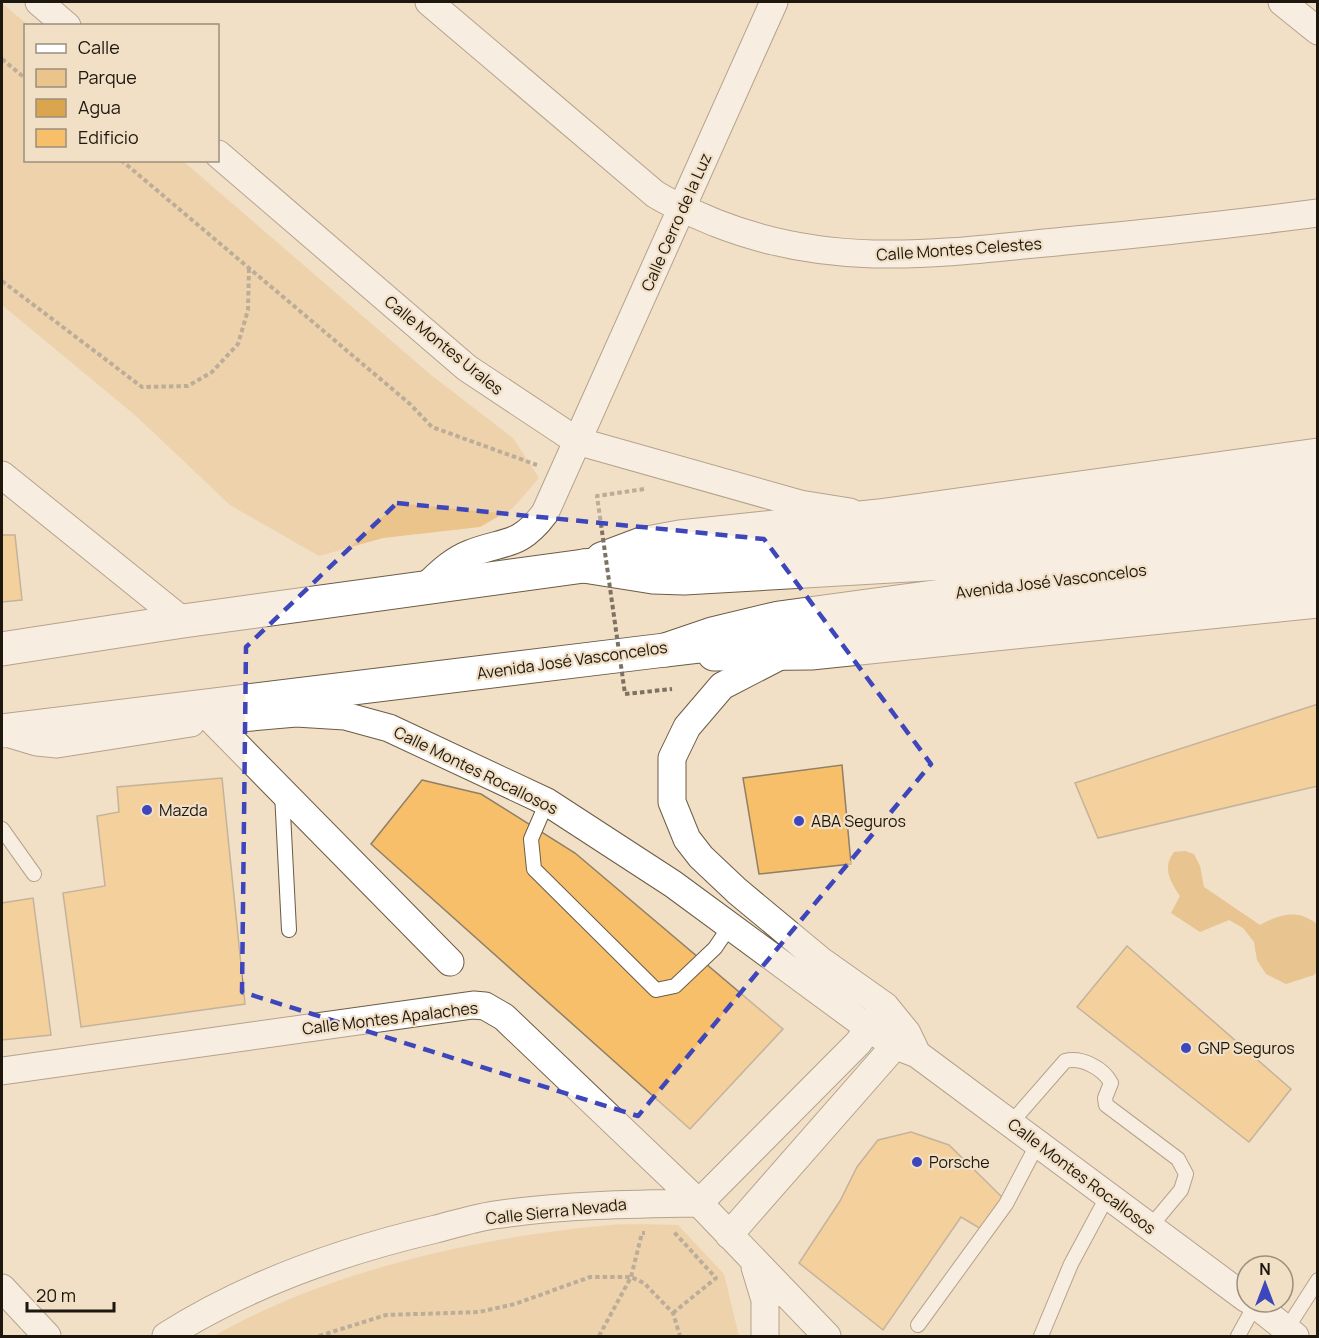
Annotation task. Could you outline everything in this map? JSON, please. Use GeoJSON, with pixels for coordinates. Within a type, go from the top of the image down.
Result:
{"type":"FeatureCollection","features":[{"type":"Feature","properties":{"kind":"main road"},"geometry":{"type":"LineString","coordinates":[[584,566],[661,540],[879,516],[1317,455]]}},
{"type":"Feature","properties":{"kind":"main road"},"geometry":{"type":"LineString","coordinates":[[584,566],[982,528],[1317,482]]}},
{"type":"Feature","properties":{"kind":"main road","name":"Avenida José Vasconcelos"},"geometry":{"type":"LineString","coordinates":[[2,649],[183,621],[584,566],[653,577],[684,578],[961,562],[1317,514]]}},
{"type":"Feature","properties":{"kind":"main road","name":"Avenida José Vasconcelos"},"geometry":{"type":"LineString","coordinates":[[2,731],[665,650],[712,634],[779,618],[1317,545]]}},
{"type":"Feature","properties":{"kind":"main road"},"geometry":{"type":"LineString","coordinates":[[665,650],[1317,573]]}},
{"type":"Feature","properties":{"kind":"main road"},"geometry":{"type":"LineString","coordinates":[[665,650],[742,656],[782,655],[1317,601]]}},
{"type":"Feature","properties":{"kind":"street"},"geometry":{"type":"LineString","coordinates":[[39,2],[65,24]]}},
{"type":"Feature","properties":{"kind":"street","name":"Calle Montes Celestes"},"geometry":{"type":"LineString","coordinates":[[429,2],[645,185],[682,209],[742,233],[781,244],[818,251],[870,255],[945,252],[1212,227],[1317,213]]}},
{"type":"Feature","properties":{"kind":"street","name":"Calle Cerro de la Luz"},"geometry":{"type":"LineString","coordinates":[[424,588],[454,562],[469,554],[525,536],[545,513],[774,2]]}},
{"type":"Feature","properties":{"kind":"street"},"geometry":{"type":"LineString","coordinates":[[1282,2],[1317,31]]}},
{"type":"Feature","properties":{"kind":"street","name":"Calle Montes Urales"},"geometry":{"type":"LineString","coordinates":[[219,155],[467,368],[577,441],[800,504],[879,516]]}},
{"type":"Feature","properties":{"kind":"street"},"geometry":{"type":"LineString","coordinates":[[2,475],[183,621]]}},
{"type":"Feature","properties":{"kind":"street","name":"Calle Montes Rocallosos"},"geometry":{"type":"LineString","coordinates":[[782,655],[722,686],[687,726],[672,758],[672,802],[687,839],[701,857],[737,891],[820,960],[907,1044],[1235,1290]]}},
{"type":"Feature","properties":{"kind":"street","name":"Calle Montes Rocallosos"},"geometry":{"type":"LineString","coordinates":[[2,731],[37,742],[57,744],[212,720],[296,712],[345,716],[389,728],[547,802],[623,850],[730,926],[878,1018]]}},
{"type":"Feature","properties":{"kind":"street"},"geometry":{"type":"LineString","coordinates":[[212,720],[450,962]]}},
{"type":"Feature","properties":{"kind":"street","name":"Calle Montes Apalaches"},"geometry":{"type":"LineString","coordinates":[[2,1071],[473,1005],[485,1006],[504,1017],[699,1203],[753,1262],[827,1336]]}},
{"type":"Feature","properties":{"kind":"street"},"geometry":{"type":"LineString","coordinates":[[699,1203],[878,1018]]}},
{"type":"Feature","properties":{"kind":"street"},"geometry":{"type":"LineString","coordinates":[[729,1235],[907,1044]]}},
{"type":"Feature","properties":{"kind":"street","name":"Calle Sierra Nevada"},"geometry":{"type":"LineString","coordinates":[[166,1336],[205,1311],[292,1273],[387,1240],[492,1215],[614,1204],[699,1203]]}},
{"type":"Feature","properties":{"kind":"street"},"geometry":{"type":"LineString","coordinates":[[753,1262],[765,1300],[765,1336]]}},
{"type":"Feature","properties":{"kind":"street"},"geometry":{"type":"LineString","coordinates":[[2,1288],[47,1336]]}},
{"type":"Feature","properties":{"kind":"street","name":"Calle Montes Rocallosos"},"geometry":{"type":"LineString","coordinates":[[1266,1314],[1291,1333]]}},
{"type":"Feature","properties":{"kind":"lane"},"geometry":{"type":"LineString","coordinates":[[282,791],[289,930]]}},
{"type":"Feature","properties":{"kind":"lane"},"geometry":{"type":"LineString","coordinates":[[547,802],[531,839],[534,869],[656,990],[675,986],[716,948],[730,926]]}},
{"type":"Feature","properties":{"kind":"lane"},"geometry":{"type":"LineString","coordinates":[[2,829],[34,874]]}},
{"type":"Feature","properties":{"kind":"lane"},"geometry":{"type":"LineString","coordinates":[[1011,1123],[1065,1062],[1082,1060],[1107,1078],[1111,1083],[1105,1098],[1106,1105],[1178,1159],[1186,1174],[1181,1190],[1150,1227]]}},
{"type":"Feature","properties":{"kind":"lane"},"geometry":{"type":"LineString","coordinates":[[918,1325],[1006,1204],[1038,1143]]}},
{"type":"Feature","properties":{"kind":"lane"},"geometry":{"type":"LineString","coordinates":[[1041,1336],[1071,1264],[1108,1195]]}},
{"type":"Feature","properties":{"kind":"lane"},"geometry":{"type":"LineString","coordinates":[[1291,1333],[1317,1280]]}},
{"type":"Feature","properties":{"kind":"lane"},"geometry":{"type":"LineString","coordinates":[[1238,1336],[1246,1314]]}},
{"type":"Feature","properties":{"kind":"path"},"geometry":{"type":"LineString","coordinates":[[2,59],[24,77]]}},
{"type":"Feature","properties":{"kind":"path"},"geometry":{"type":"LineString","coordinates":[[123,162],[410,404],[432,427],[539,465]]}},
{"type":"Feature","properties":{"kind":"path"},"geometry":{"type":"LineString","coordinates":[[2,281],[142,387],[188,386],[212,372],[238,344],[248,310],[249,268]]}},
{"type":"Feature","properties":{"kind":"path"},"geometry":{"type":"LineString","coordinates":[[644,489],[597,496],[625,694],[672,689]]}},
{"type":"Feature","properties":{"kind":"path"},"geometry":{"type":"LineString","coordinates":[[662,1231],[673,1230],[716,1278],[673,1313]]}},
{"type":"Feature","properties":{"kind":"path"},"geometry":{"type":"LineString","coordinates":[[599,1336],[631,1277],[642,1233],[652,1232]]}},
{"type":"Feature","properties":{"kind":"path"},"geometry":{"type":"LineString","coordinates":[[319,1336],[386,1315],[479,1311],[515,1304],[590,1277],[631,1277],[644,1283],[673,1313],[680,1336]]}},
{"type":"Feature","properties":{"kind":"highlighted area"},"geometry":{"type":"Polygon","coordinates":[[[397,503],[764,539],[931,764],[638,1116],[242,992],[246,647],[397,503]]]}},
{"type":"Feature","properties":{"kind":"green space"},"geometry":{"type":"Polygon","coordinates":[[[2,3],[27,24],[24,24],[24,162],[184,162],[431,375],[513,438],[539,478],[513,508],[480,527],[383,538],[319,556],[230,505],[136,416],[2,305],[2,3]]]}},
{"type":"Feature","properties":{"kind":"green space"},"geometry":{"type":"Polygon","coordinates":[[[630,1224],[678,1225],[724,1274],[739,1336],[214,1336],[257,1313],[303,1294],[401,1261],[503,1239],[552,1232],[630,1224]]]}},
{"type":"Feature","properties":{"kind":"water"},"geometry":{"type":"Polygon","coordinates":[[[1185,851],[1194,854],[1200,866],[1204,887],[1260,925],[1274,918],[1288,915],[1302,916],[1316,923],[1318,970],[1314,975],[1286,984],[1266,974],[1257,960],[1254,942],[1243,928],[1229,920],[1200,932],[1171,913],[1180,896],[1171,880],[1168,864],[1174,852],[1185,851]]]}},
{"type":"Feature","properties":{"kind":"building"},"geometry":{"type":"Polygon","coordinates":[[[2,535],[15,535],[22,600],[2,602],[2,535]]]}},
{"type":"Feature","properties":{"kind":"building"},"geometry":{"type":"Polygon","coordinates":[[[1318,704],[1318,786],[1098,838],[1075,783],[1318,704]]]}},
{"type":"Feature","properties":{"kind":"building","name":"ABA Seguros"},"geometry":{"type":"Polygon","coordinates":[[[842,765],[851,864],[759,874],[743,778],[842,765]]]}},
{"type":"Feature","properties":{"kind":"building"},"geometry":{"type":"Polygon","coordinates":[[[222,778],[245,1004],[81,1027],[63,893],[105,886],[97,816],[119,812],[117,787],[222,778]]]}},
{"type":"Feature","properties":{"kind":"building"},"geometry":{"type":"Polygon","coordinates":[[[422,780],[481,794],[575,853],[783,1029],[690,1129],[371,844],[422,780]]]}},
{"type":"Feature","properties":{"kind":"building"},"geometry":{"type":"Polygon","coordinates":[[[33,898],[51,1035],[2,1040],[2,903],[33,898]]]}},
{"type":"Feature","properties":{"kind":"building","name":"GNP Seguros"},"geometry":{"type":"Polygon","coordinates":[[[1127,946],[1291,1089],[1249,1142],[1077,1007],[1127,946]]]}},
{"type":"Feature","properties":{"kind":"building"},"geometry":{"type":"Polygon","coordinates":[[[911,1132],[949,1145],[1005,1200],[981,1229],[961,1217],[883,1330],[799,1263],[840,1201],[857,1167],[878,1140],[911,1132]]]}},
{"type":"Feature","properties":{"kind":"place","name":"Mazda"},"geometry":{"type":"Point","coordinates":[147,810]}},
{"type":"Feature","properties":{"kind":"place","name":"ABA Seguros"},"geometry":{"type":"Point","coordinates":[799,821]}},
{"type":"Feature","properties":{"kind":"place","name":"GNP Seguros"},"geometry":{"type":"Point","coordinates":[1186,1048]}},
{"type":"Feature","properties":{"kind":"place","name":"Porsche"},"geometry":{"type":"Point","coordinates":[917,1162]}}]}
